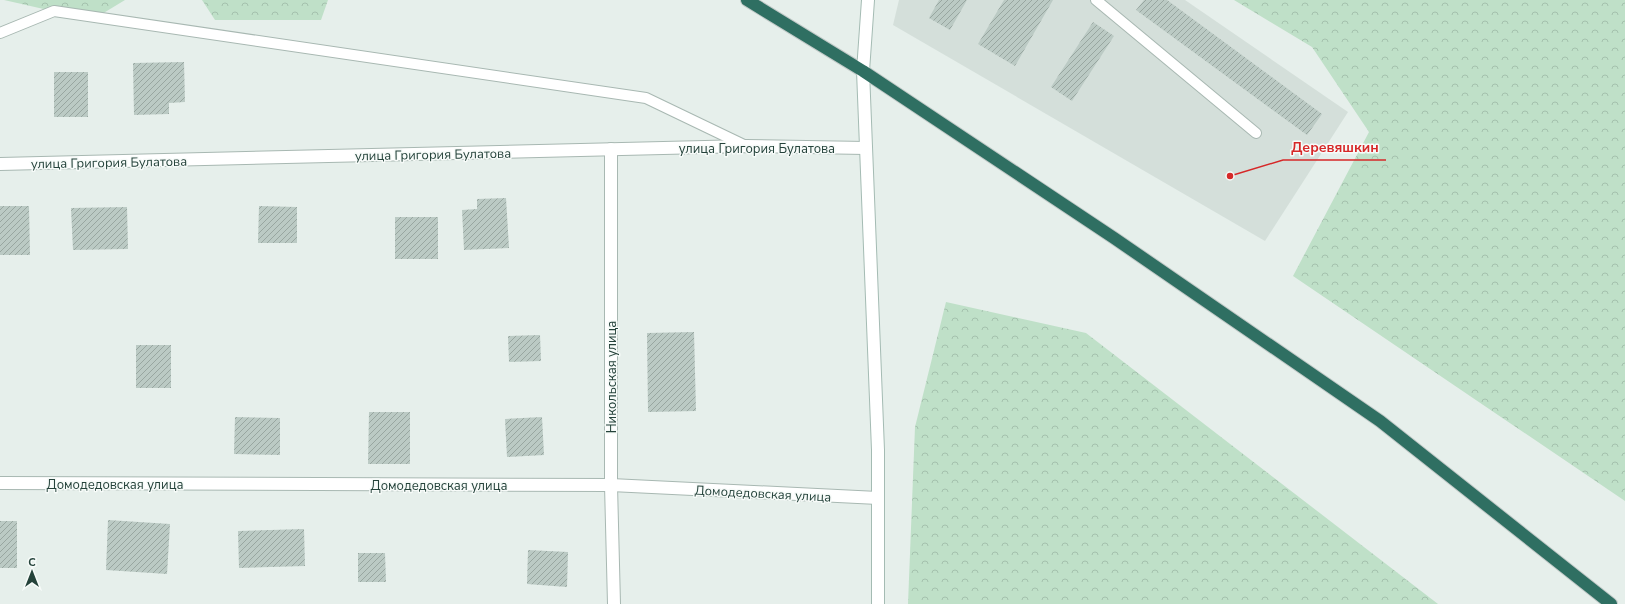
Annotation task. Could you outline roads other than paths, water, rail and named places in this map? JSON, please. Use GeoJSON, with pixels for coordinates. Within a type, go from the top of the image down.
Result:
{"type":"FeatureCollection","features":[{"type":"Feature","properties":{"kind":"highway"},"geometry":{"type":"LineString","coordinates":[[747,0],[863,71],[1114,238],[1380,421],[1611,604]]}},
{"type":"Feature","properties":{"kind":"street"},"geometry":{"type":"LineString","coordinates":[[868,0],[863,71],[878,450],[878,604]]}},
{"type":"Feature","properties":{"kind":"street","name":"улица Григория Булатова"},"geometry":{"type":"LineString","coordinates":[[0,164],[746,146],[866,148]]}},
{"type":"Feature","properties":{"kind":"street","name":"Никольская улица"},"geometry":{"type":"LineString","coordinates":[[611,149],[611,485],[614,604]]}},
{"type":"Feature","properties":{"kind":"street","name":"Домодедовская улица"},"geometry":{"type":"LineString","coordinates":[[0,483],[611,485],[878,498]]}},
{"type":"Feature","properties":{"kind":"lane"},"geometry":{"type":"LineString","coordinates":[[1096,0],[1256,133]]}},
{"type":"Feature","properties":{"kind":"lane"},"geometry":{"type":"LineString","coordinates":[[0,33],[54,11],[646,98],[746,146]]}},
{"type":"Feature","properties":{"kind":"place","name":"Деревяшкин"},"geometry":{"type":"Point","coordinates":[1230,176]}}]}
